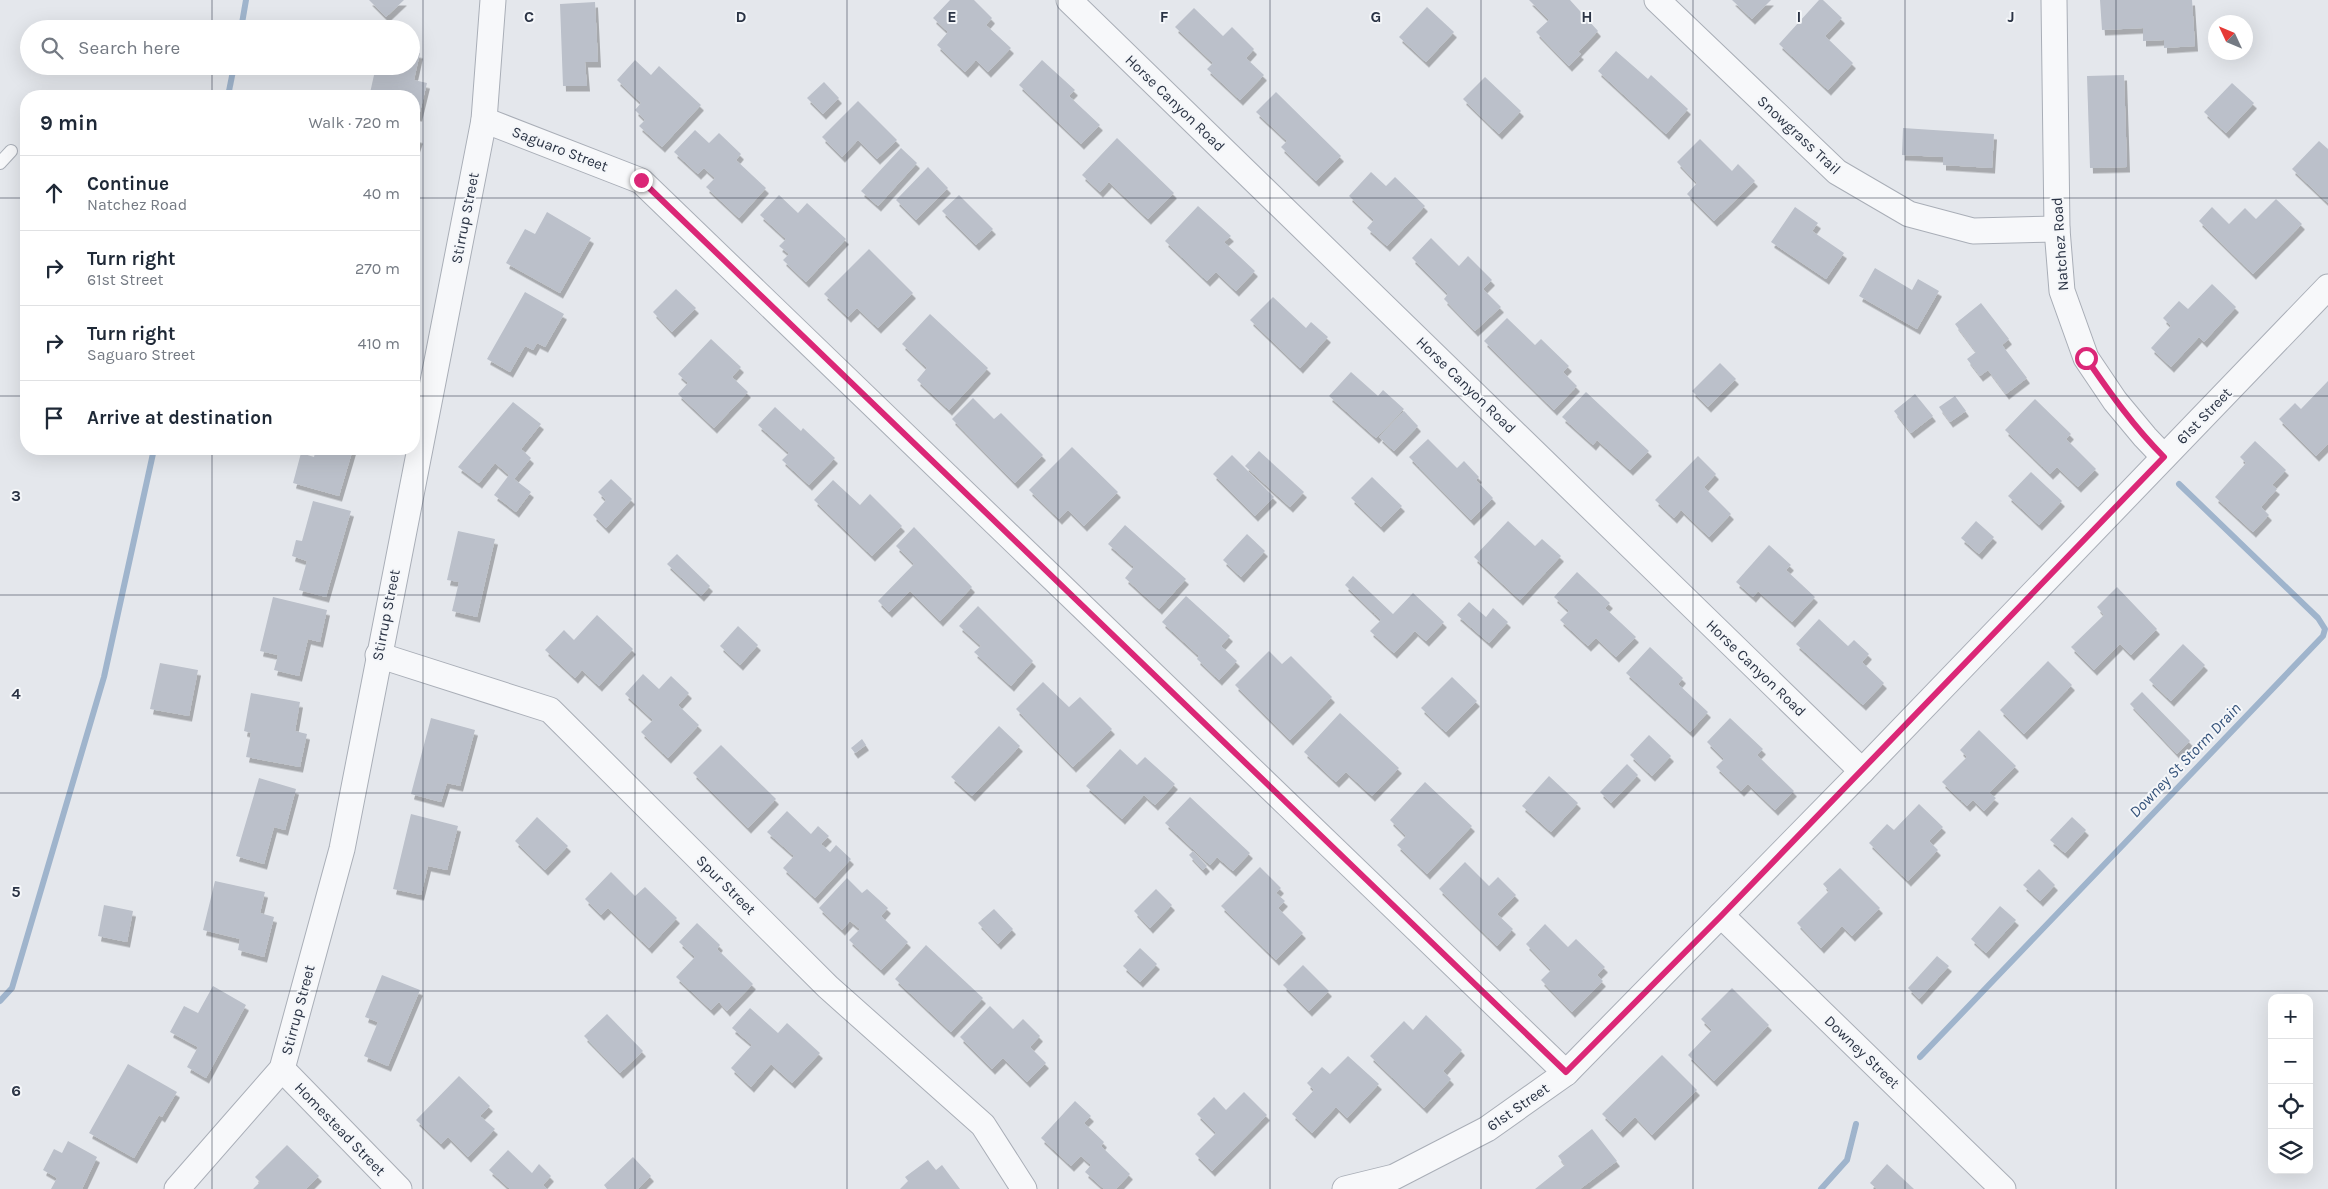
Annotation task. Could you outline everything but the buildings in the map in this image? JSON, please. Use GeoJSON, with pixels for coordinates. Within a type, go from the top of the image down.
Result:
{"type":"FeatureCollection","features":[{"type":"Feature","properties":{"kind":"street","name":"Stirrup Street"},"geometry":{"type":"LineString","coordinates":[[420,442],[484,120],[493,0]]}},
{"type":"Feature","properties":{"kind":"street","name":"Horse Canyon Road"},"geometry":{"type":"LineString","coordinates":[[1069,0],[1862,771]]}},
{"type":"Feature","properties":{"kind":"street","name":"Snowgrass Trail"},"geometry":{"type":"LineString","coordinates":[[1658,0],[1836,172],[1908,214],[1972,231],[2057,229]]}},
{"type":"Feature","properties":{"kind":"street","name":"Natchez Road"},"geometry":{"type":"LineString","coordinates":[[2054,0],[2057,229],[2062,291],[2086,358],[2115,401],[2164,457]]}},
{"type":"Feature","properties":{"kind":"street","name":"Saguaro Street"},"geometry":{"type":"LineString","coordinates":[[484,120],[641,180],[1566,1072]]}},
{"type":"Feature","properties":{"kind":"street","name":"61st Street"},"geometry":{"type":"LineString","coordinates":[[1344,1189],[1394,1177],[1487,1129],[1566,1072],[1862,771],[2328,287]]}},
{"type":"Feature","properties":{"kind":"street","name":"Stirrup Street"},"geometry":{"type":"LineString","coordinates":[[177,1189],[282,1068],[342,849],[418,455]]}},
{"type":"Feature","properties":{"kind":"street","name":"Spur Street"},"geometry":{"type":"LineString","coordinates":[[378,654],[550,710],[828,987],[983,1125],[1024,1189]]}},
{"type":"Feature","properties":{"kind":"street","name":"Downey Street"},"geometry":{"type":"LineString","coordinates":[[1721,916],[2003,1189]]}},
{"type":"Feature","properties":{"kind":"street","name":"Homestead Street"},"geometry":{"type":"LineString","coordinates":[[282,1068],[399,1189]]}},
{"type":"Feature","properties":{"kind":"lane"},"geometry":{"type":"LineString","coordinates":[[0,163],[11,150]]}},
{"type":"Feature","properties":{"kind":"waterway"},"geometry":{"type":"LineString","coordinates":[[243,20],[246,0]]}},
{"type":"Feature","properties":{"kind":"waterway"},"geometry":{"type":"LineString","coordinates":[[229,90],[232,75]]}},
{"type":"Feature","properties":{"kind":"waterway"},"geometry":{"type":"LineString","coordinates":[[0,1001],[12,988],[104,677],[153,455]]}},
{"type":"Feature","properties":{"kind":"waterway","name":"Downey St Storm Drain"},"geometry":{"type":"LineString","coordinates":[[1920,1057],[2323,636],[2325,629],[2318,618],[2179,484]]}},
{"type":"Feature","properties":{"kind":"waterway","name":"Downey St Storm Drain"},"geometry":{"type":"LineString","coordinates":[[1821,1189],[1847,1160],[1856,1124]]}},
{"type":"Feature","properties":{"kind":"route"},"geometry":{"type":"LineString","coordinates":[[641,180],[1204,726],[1566,1072],[1862,771],[2164,457],[2115,401],[2086,358]]}}]}
